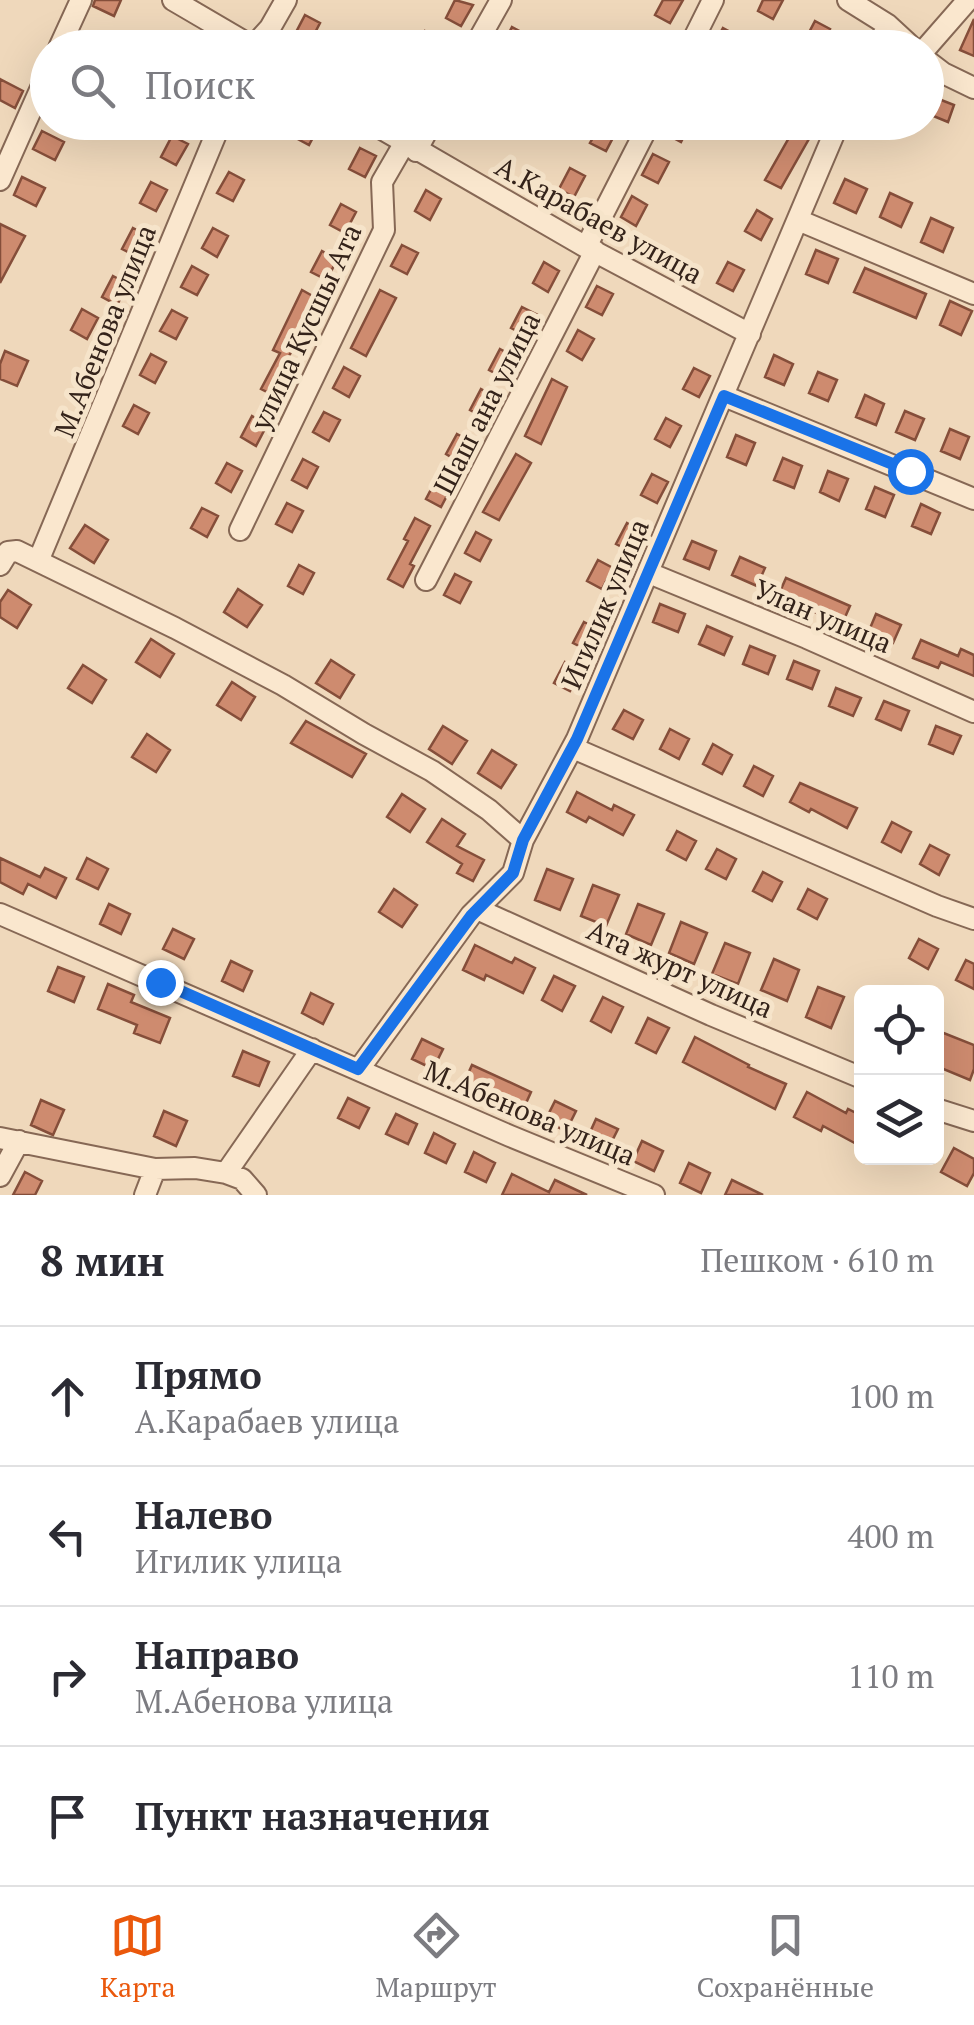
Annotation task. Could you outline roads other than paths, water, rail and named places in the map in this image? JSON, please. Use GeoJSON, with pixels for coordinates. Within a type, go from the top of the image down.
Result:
{"type":"FeatureCollection","features":[{"type":"Feature","properties":{"kind":"street"},"geometry":{"type":"LineString","coordinates":[[67,30],[81,0]]}},
{"type":"Feature","properties":{"kind":"street"},"geometry":{"type":"LineString","coordinates":[[173,0],[224,30]]}},
{"type":"Feature","properties":{"kind":"street"},"geometry":{"type":"LineString","coordinates":[[268,30],[286,0]]}},
{"type":"Feature","properties":{"kind":"street"},"geometry":{"type":"LineString","coordinates":[[484,30],[501,0]]}},
{"type":"Feature","properties":{"kind":"street"},"geometry":{"type":"LineString","coordinates":[[697,30],[713,0]]}},
{"type":"Feature","properties":{"kind":"street"},"geometry":{"type":"LineString","coordinates":[[848,0],[893,30]]}},
{"type":"Feature","properties":{"kind":"street"},"geometry":{"type":"LineString","coordinates":[[942,30],[968,0]]}},
{"type":"Feature","properties":{"kind":"street"},"geometry":{"type":"LineString","coordinates":[[886,30],[888,25]]}},
{"type":"Feature","properties":{"kind":"street"},"geometry":{"type":"LineString","coordinates":[[944,74],[974,88]]}},
{"type":"Feature","properties":{"kind":"street"},"geometry":{"type":"LineString","coordinates":[[0,180],[30,112]]}},
{"type":"Feature","properties":{"kind":"street","name":"М.Абенова улица"},"geometry":{"type":"LineString","coordinates":[[39,559],[214,140]]}},
{"type":"Feature","properties":{"kind":"street","name":"А.Карабаев улица"},"geometry":{"type":"LineString","coordinates":[[399,140],[750,334]]}},
{"type":"Feature","properties":{"kind":"street","name":"улица Кусшы Ата"},"geometry":{"type":"LineString","coordinates":[[240,530],[384,230],[382,182],[416,140]]}},
{"type":"Feature","properties":{"kind":"street","name":"Шаш ана улица"},"geometry":{"type":"LineString","coordinates":[[426,580],[641,140]]}},
{"type":"Feature","properties":{"kind":"street","name":"Игилик улица"},"geometry":{"type":"LineString","coordinates":[[358,1069],[478,908],[513,873],[523,840],[573,748],[649,574],[831,140]]}},
{"type":"Feature","properties":{"kind":"street"},"geometry":{"type":"LineString","coordinates":[[798,220],[974,294]]}},
{"type":"Feature","properties":{"kind":"street"},"geometry":{"type":"LineString","coordinates":[[724,396],[974,499]]}},
{"type":"Feature","properties":{"kind":"street"},"geometry":{"type":"LineString","coordinates":[[0,565],[8,552],[39,559],[284,685],[432,771],[490,810],[523,840]]}},
{"type":"Feature","properties":{"kind":"street","name":"Улан улица"},"geometry":{"type":"LineString","coordinates":[[649,574],[974,712]]}},
{"type":"Feature","properties":{"kind":"street"},"geometry":{"type":"LineString","coordinates":[[573,748],[974,919]]}},
{"type":"Feature","properties":{"kind":"street","name":"Ата журт улица"},"geometry":{"type":"LineString","coordinates":[[478,908],[711,1015],[855,1075]]}},
{"type":"Feature","properties":{"kind":"street","name":"М.Абенова улица"},"geometry":{"type":"LineString","coordinates":[[0,914],[654,1195]]}},
{"type":"Feature","properties":{"kind":"street"},"geometry":{"type":"LineString","coordinates":[[226,1173],[312,1048]]}},
{"type":"Feature","properties":{"kind":"street"},"geometry":{"type":"LineString","coordinates":[[944,1112],[974,1121]]}},
{"type":"Feature","properties":{"kind":"street"},"geometry":{"type":"LineString","coordinates":[[0,1176],[10,1139],[154,1169],[195,1168],[226,1173],[242,1180],[256,1195]]}},
{"type":"Feature","properties":{"kind":"street"},"geometry":{"type":"LineString","coordinates":[[145,1195],[154,1169]]}}]}
